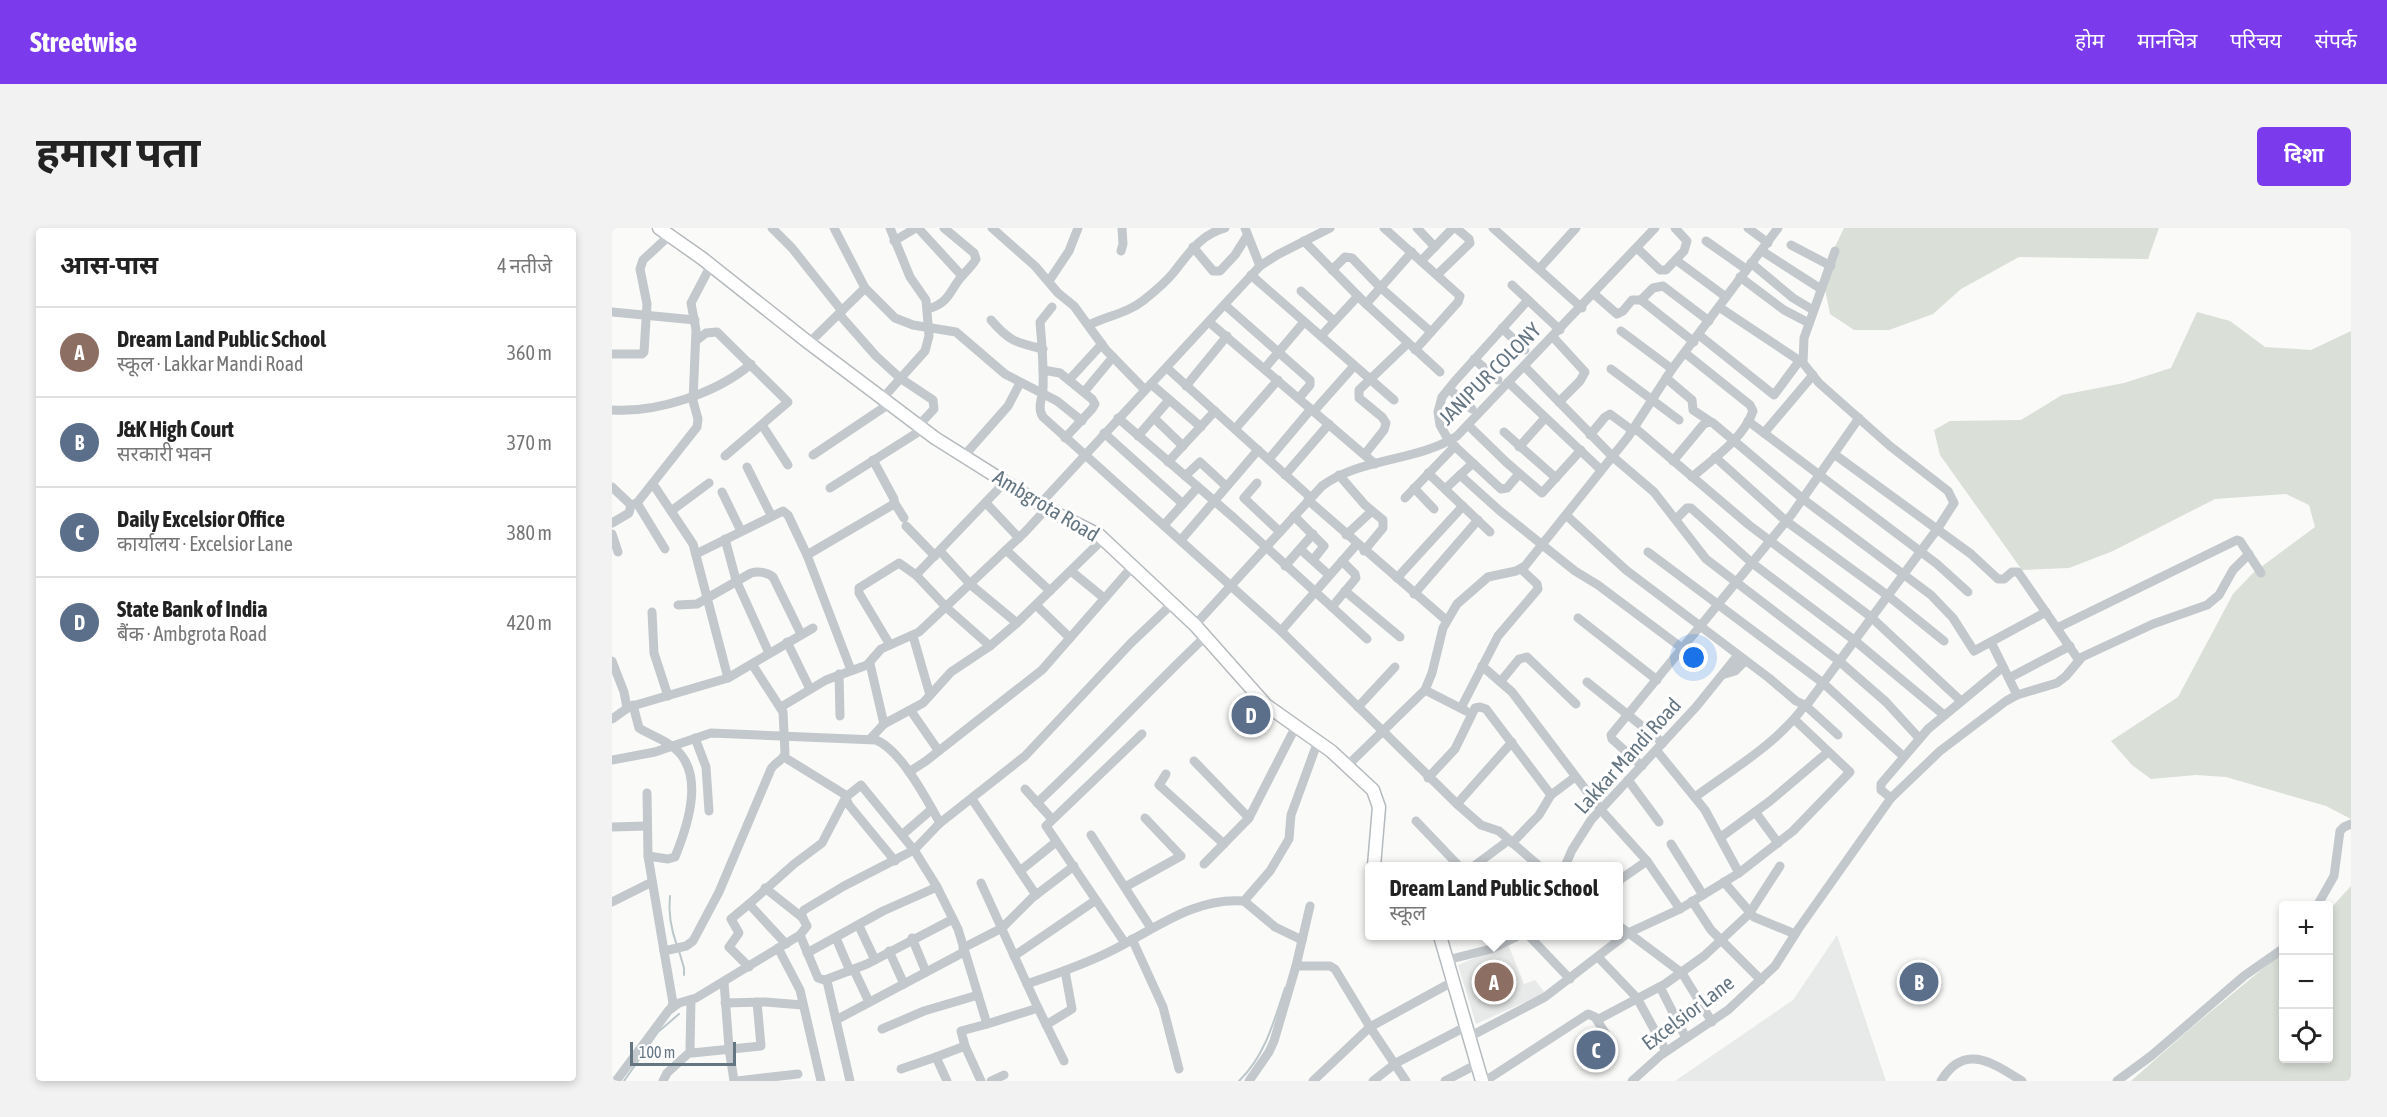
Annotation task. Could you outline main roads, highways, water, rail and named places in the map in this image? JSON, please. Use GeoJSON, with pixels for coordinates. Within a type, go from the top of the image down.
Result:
{"type":"FeatureCollection","features":[{"type":"Feature","properties":{"kind":"main road","name":"Ambgrota Road"},"geometry":{"type":"LineString","coordinates":[[665,231],[885,401],[963,457],[1043,506],[1103,539],[1195,625],[1261,701],[1318,741],[1373,790],[1379,807],[1374,862]]}},
{"type":"Feature","properties":{"kind":"main road"},"geometry":{"type":"LineString","coordinates":[[1441,940],[1483,1081]]}},
{"type":"Feature","properties":{"kind":"waterway"},"geometry":{"type":"LineString","coordinates":[[670,896],[670,921],[677,946]]}},
{"type":"Feature","properties":{"kind":"waterway"},"geometry":{"type":"LineString","coordinates":[[679,951],[684,975]]}},
{"type":"Feature","properties":{"kind":"waterway"},"geometry":{"type":"LineString","coordinates":[[1239,1081],[1256,1061],[1262,1049],[1285,988]]}},
{"type":"Feature","properties":{"kind":"waterway"},"geometry":{"type":"LineString","coordinates":[[624,1081],[658,1032],[679,1014]]}},
{"type":"Feature","properties":{"kind":"place","name":"State Bank of India"},"geometry":{"type":"Point","coordinates":[1251,715]}},
{"type":"Feature","properties":{"kind":"place","name":"Dream Land Public School"},"geometry":{"type":"Point","coordinates":[1494,982]}},
{"type":"Feature","properties":{"kind":"place","name":"J&K High Court"},"geometry":{"type":"Point","coordinates":[1919,982]}},
{"type":"Feature","properties":{"kind":"place","name":"Daily Excelsior Office"},"geometry":{"type":"Point","coordinates":[1596,1050]}}]}
